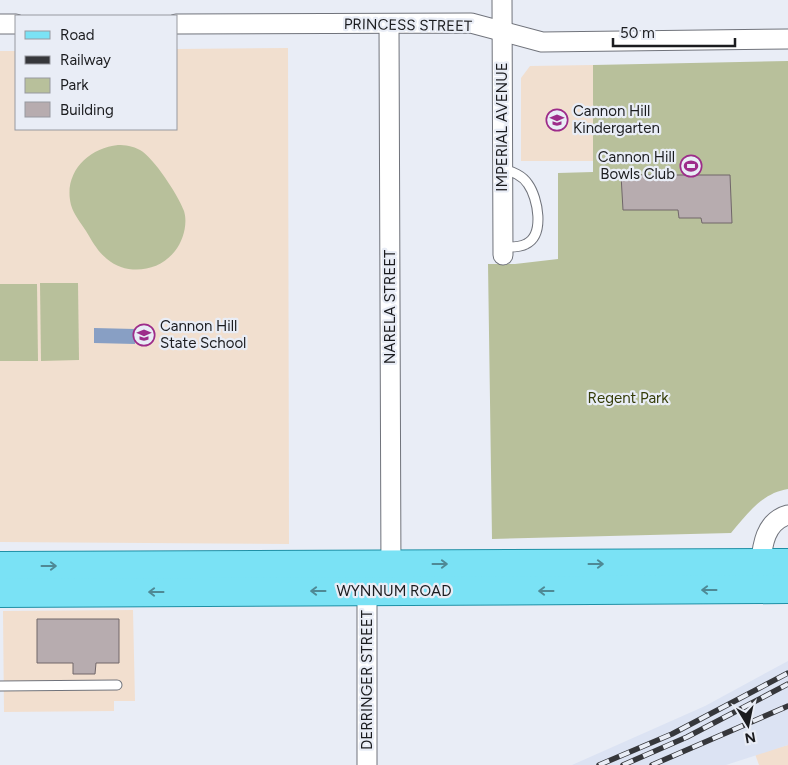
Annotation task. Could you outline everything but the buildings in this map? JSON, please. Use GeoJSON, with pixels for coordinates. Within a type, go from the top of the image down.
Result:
{"type":"FeatureCollection","features":[{"type":"Feature","properties":{"kind":"main road","name":"WYNNUM ROAD"},"geometry":{"type":"LineString","coordinates":[[0,593],[788,563]]}},
{"type":"Feature","properties":{"kind":"main road","name":"WYNNUM ROAD"},"geometry":{"type":"LineString","coordinates":[[0,566],[788,589]]}},
{"type":"Feature","properties":{"kind":"street","name":"IMPERIAL AVENUE"},"geometry":{"type":"LineString","coordinates":[[502,0],[503,251]]}},
{"type":"Feature","properties":{"kind":"street","name":"PRINCESS STREET"},"geometry":{"type":"LineString","coordinates":[[178,24],[471,23],[542,42],[788,39]]}},
{"type":"Feature","properties":{"kind":"street"},"geometry":{"type":"LineString","coordinates":[[0,24],[15,24]]}},
{"type":"Feature","properties":{"kind":"street","name":"NARELA STREET"},"geometry":{"type":"LineString","coordinates":[[379,578],[389,24]]}},
{"type":"Feature","properties":{"kind":"street"},"geometry":{"type":"LineString","coordinates":[[757,589],[768,530],[775,522],[788,515]]}},
{"type":"Feature","properties":{"kind":"street","name":"DERRINGER STREET"},"geometry":{"type":"LineString","coordinates":[[367,765],[379,578]]}},
{"type":"Feature","properties":{"kind":"lane"},"geometry":{"type":"LineString","coordinates":[[502,169],[517,173],[528,184],[533,192],[538,218],[537,231],[532,240],[525,245],[503,251]]}},
{"type":"Feature","properties":{"kind":"lane"},"geometry":{"type":"LineString","coordinates":[[0,686],[117,685]]}},
{"type":"Feature","properties":{"kind":"shaded area","name":"Cannon Hill State School"},"geometry":{"type":"Polygon","coordinates":[[[288,48],[289,544],[0,542],[0,51],[15,51],[15,130],[178,130],[178,49],[288,48]]]}},
{"type":"Feature","properties":{"kind":"shaded area","name":"Cannon Hill Kindergarten"},"geometry":{"type":"Polygon","coordinates":[[[593,65],[593,161],[521,161],[521,78],[530,66],[593,65]]]}},
{"type":"Feature","properties":{"kind":"shaded area"},"geometry":{"type":"Polygon","coordinates":[[[133,610],[135,701],[114,701],[114,711],[4,712],[3,611],[133,610]]]}},
{"type":"Feature","properties":{"kind":"shaded area"},"geometry":{"type":"Polygon","coordinates":[[[788,661],[788,745],[726,765],[572,765],[705,706],[788,661]]]}},
{"type":"Feature","properties":{"kind":"shaded area"},"geometry":{"type":"Polygon","coordinates":[[[788,745],[788,765],[759,765],[755,754],[788,745]]]}},
{"type":"Feature","properties":{"kind":"green space","name":"Regent Park"},"geometry":{"type":"Polygon","coordinates":[[[788,61],[788,489],[770,495],[756,505],[731,533],[492,539],[488,264],[515,264],[558,259],[558,173],[593,172],[593,65],[788,61]]]}},
{"type":"Feature","properties":{"kind":"green space"},"geometry":{"type":"Polygon","coordinates":[[[118,145],[135,148],[146,154],[177,196],[184,211],[185,227],[178,247],[168,258],[152,267],[142,269],[124,268],[107,259],[95,246],[71,205],[69,193],[71,183],[74,173],[80,164],[97,151],[118,145]]]}},
{"type":"Feature","properties":{"kind":"green space"},"geometry":{"type":"Polygon","coordinates":[[[40,283],[78,283],[79,360],[41,361],[40,283]]]}},
{"type":"Feature","properties":{"kind":"green space"},"geometry":{"type":"Polygon","coordinates":[[[0,284],[37,284],[38,361],[0,361],[0,284]]]}},
{"type":"Feature","properties":{"kind":"water"},"geometry":{"type":"Polygon","coordinates":[[[94,328],[135,329],[135,344],[94,343],[94,328]]]}},
{"type":"Feature","properties":{"kind":"railway"},"geometry":{"type":"LineString","coordinates":[[599,765],[672,734],[788,673]]}},
{"type":"Feature","properties":{"kind":"railway"},"geometry":{"type":"LineString","coordinates":[[623,765],[687,737],[788,684]]}},
{"type":"Feature","properties":{"kind":"railway"},"geometry":{"type":"LineString","coordinates":[[652,765],[788,706]]}},
{"type":"Feature","properties":{"kind":"place","name":"Cannon Hill Kindergarten"},"geometry":{"type":"Point","coordinates":[557,120]}},
{"type":"Feature","properties":{"kind":"place","name":"Cannon Hill Bowls Club"},"geometry":{"type":"Point","coordinates":[691,166]}},
{"type":"Feature","properties":{"kind":"place","name":"Cannon Hill State School"},"geometry":{"type":"Point","coordinates":[144,335]}}]}
